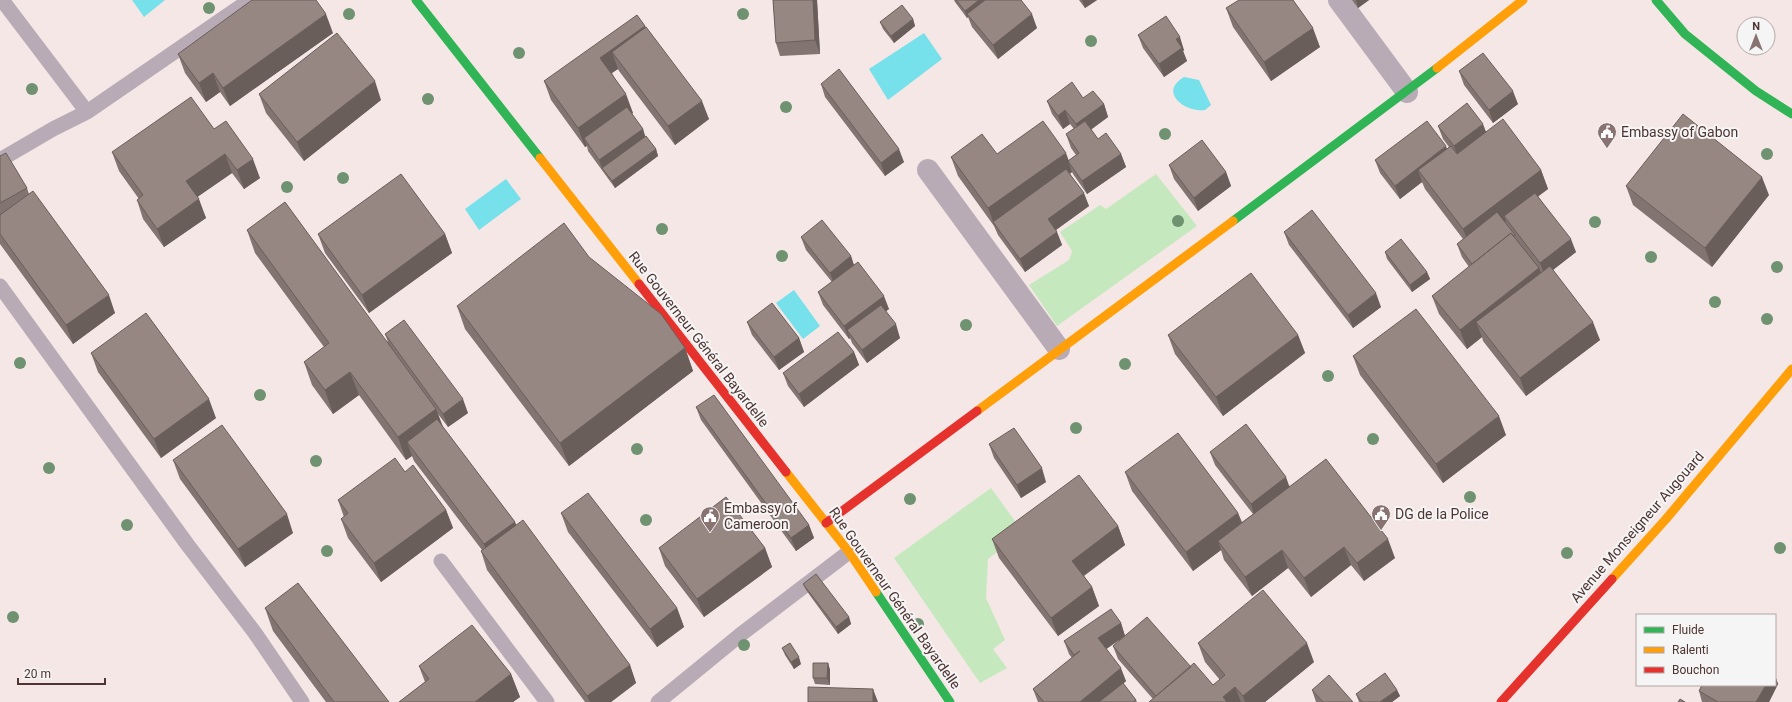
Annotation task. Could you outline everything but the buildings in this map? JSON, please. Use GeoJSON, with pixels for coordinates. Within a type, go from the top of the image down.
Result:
{"type":"FeatureCollection","features":[{"type":"Feature","properties":{"kind":"street","name":"Rue Gouverneur Général Bayardelle"},"geometry":{"type":"LineString","coordinates":[[416,0],[849,552],[950,702]]}},
{"type":"Feature","properties":{"kind":"street"},"geometry":{"type":"LineString","coordinates":[[1339,0],[1407,92]]}},
{"type":"Feature","properties":{"kind":"street"},"geometry":{"type":"LineString","coordinates":[[826,522],[1407,92],[1524,0]]}},
{"type":"Feature","properties":{"kind":"street"},"geometry":{"type":"LineString","coordinates":[[1656,0],[1686,34],[1756,91],[1792,114]]}},
{"type":"Feature","properties":{"kind":"street"},"geometry":{"type":"LineString","coordinates":[[928,170],[1059,349]]}},
{"type":"Feature","properties":{"kind":"street","name":"Avenue Monseigneur Augouard"},"geometry":{"type":"LineString","coordinates":[[1502,702],[1666,519],[1792,370]]}},
{"type":"Feature","properties":{"kind":"lane"},"geometry":{"type":"LineString","coordinates":[[2,0],[87,112]]}},
{"type":"Feature","properties":{"kind":"lane"},"geometry":{"type":"LineString","coordinates":[[0,160],[87,112],[250,0]]}},
{"type":"Feature","properties":{"kind":"lane"},"geometry":{"type":"LineString","coordinates":[[0,286],[187,544],[255,633],[302,702]]}},
{"type":"Feature","properties":{"kind":"lane"},"geometry":{"type":"LineString","coordinates":[[658,702],[740,635],[849,552]]}},
{"type":"Feature","properties":{"kind":"lane"},"geometry":{"type":"LineString","coordinates":[[441,561],[542,700]]}},
{"type":"Feature","properties":{"kind":"green space"},"geometry":{"type":"Polygon","coordinates":[[[1156,174],[1197,226],[1057,326],[1029,285],[1069,260],[1072,251],[1060,232],[1100,205],[1106,209],[1156,174]]]}},
{"type":"Feature","properties":{"kind":"green space"},"geometry":{"type":"Polygon","coordinates":[[[991,488],[1023,532],[988,559],[986,598],[1005,640],[993,649],[1007,668],[980,683],[894,558],[991,488]]]}},
{"type":"Feature","properties":{"kind":"water"},"geometry":{"type":"Polygon","coordinates":[[[132,0],[165,0],[144,17],[132,0]]]}},
{"type":"Feature","properties":{"kind":"water"},"geometry":{"type":"Polygon","coordinates":[[[924,33],[942,59],[888,100],[869,69],[924,33]]]}},
{"type":"Feature","properties":{"kind":"water"},"geometry":{"type":"Polygon","coordinates":[[[1184,77],[1199,80],[1211,105],[1205,110],[1190,108],[1177,100],[1174,95],[1174,89],[1177,83],[1184,77]]]}},
{"type":"Feature","properties":{"kind":"water"},"geometry":{"type":"Polygon","coordinates":[[[506,179],[521,199],[479,230],[465,209],[506,179]]]}},
{"type":"Feature","properties":{"kind":"water"},"geometry":{"type":"Polygon","coordinates":[[[794,290],[820,326],[803,339],[776,303],[794,290]]]}},
{"type":"Feature","properties":{"kind":"traffic: fast"},"geometry":{"type":"LineString","coordinates":[[416,0],[540,158]]}},
{"type":"Feature","properties":{"kind":"traffic: fast"},"geometry":{"type":"LineString","coordinates":[[1656,0],[1685,34],[1756,91],[1792,114]]}},
{"type":"Feature","properties":{"kind":"traffic: fast"},"geometry":{"type":"LineString","coordinates":[[1233,221],[1437,68]]}},
{"type":"Feature","properties":{"kind":"traffic: fast"},"geometry":{"type":"LineString","coordinates":[[876,592],[950,702]]}},
{"type":"Feature","properties":{"kind":"traffic: slow"},"geometry":{"type":"LineString","coordinates":[[1437,68],[1523,0]]}},
{"type":"Feature","properties":{"kind":"traffic: slow"},"geometry":{"type":"LineString","coordinates":[[540,158],[639,284]]}},
{"type":"Feature","properties":{"kind":"traffic: slow"},"geometry":{"type":"LineString","coordinates":[[977,411],[1233,221]]}},
{"type":"Feature","properties":{"kind":"traffic: slow"},"geometry":{"type":"LineString","coordinates":[[1612,579],[1666,519],[1792,369]]}},
{"type":"Feature","properties":{"kind":"traffic: slow"},"geometry":{"type":"LineString","coordinates":[[786,472],[849,552],[876,592]]}},
{"type":"Feature","properties":{"kind":"traffic: jam"},"geometry":{"type":"LineString","coordinates":[[639,284],[786,472]]}},
{"type":"Feature","properties":{"kind":"traffic: jam"},"geometry":{"type":"LineString","coordinates":[[826,523],[977,411]]}},
{"type":"Feature","properties":{"kind":"traffic: jam"},"geometry":{"type":"LineString","coordinates":[[1501,702],[1612,579]]}},
{"type":"Feature","properties":{"kind":"place","name":"Embassy of Gabon"},"geometry":{"type":"Point","coordinates":[1607,149]}},
{"type":"Feature","properties":{"kind":"place","name":"DG de la Police"},"geometry":{"type":"Point","coordinates":[1381,531]}},
{"type":"Feature","properties":{"kind":"place","name":"Embassy of Cameroon"},"geometry":{"type":"Point","coordinates":[710,533]}}]}
